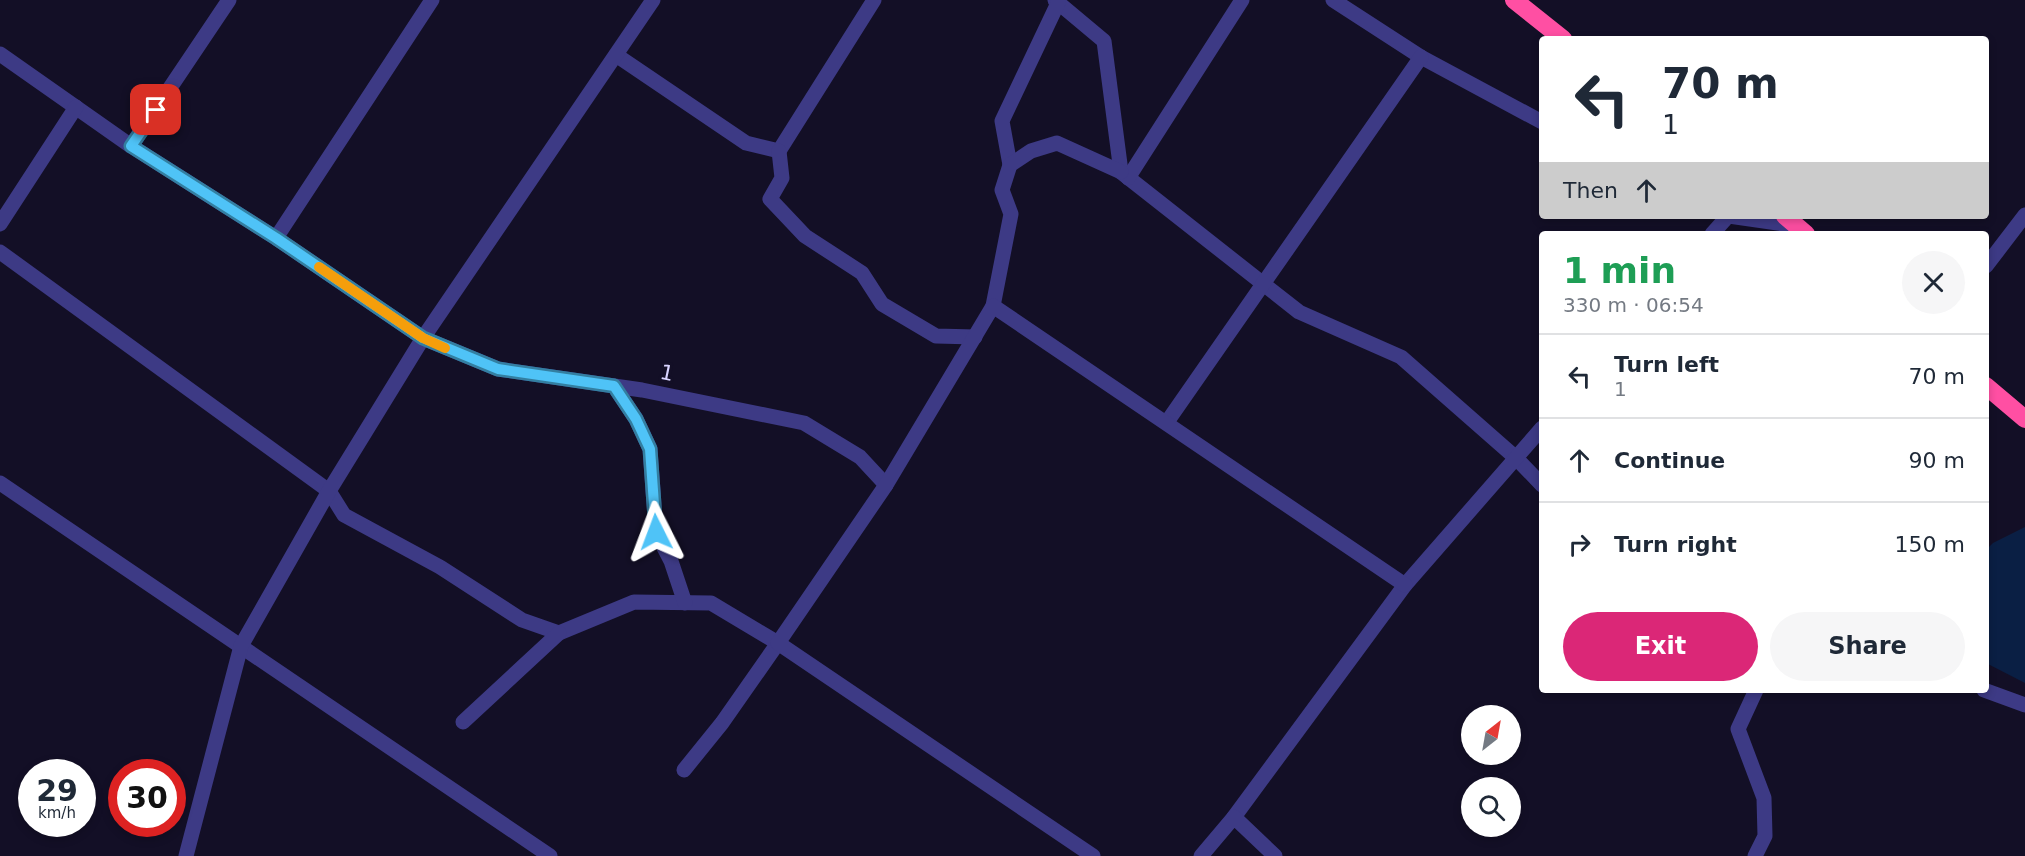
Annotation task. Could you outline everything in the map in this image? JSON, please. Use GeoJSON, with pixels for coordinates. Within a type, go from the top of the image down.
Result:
{"type":"FeatureCollection","features":[{"type":"Feature","properties":{"kind":"highway"},"geometry":{"type":"LineString","coordinates":[[1514,0],[1559,36]]}},
{"type":"Feature","properties":{"kind":"highway"},"geometry":{"type":"LineString","coordinates":[[1989,389],[2025,419]]}},
{"type":"Feature","properties":{"kind":"street"},"geometry":{"type":"LineString","coordinates":[[131,146],[230,0]]}},
{"type":"Feature","properties":{"kind":"street"},"geometry":{"type":"LineString","coordinates":[[276,238],[432,0]]}},
{"type":"Feature","properties":{"kind":"street"},"geometry":{"type":"LineString","coordinates":[[186,856],[241,646],[328,491],[423,338],[653,0]]}},
{"type":"Feature","properties":{"kind":"street"},"geometry":{"type":"LineString","coordinates":[[874,0],[779,151],[782,178],[770,199],[805,236],[862,273],[882,304],[936,336],[975,337]]}},
{"type":"Feature","properties":{"kind":"street"},"geometry":{"type":"LineString","coordinates":[[1124,175],[1242,0]]}},
{"type":"Feature","properties":{"kind":"street"},"geometry":{"type":"LineString","coordinates":[[1333,0],[1421,57],[1539,120]]}},
{"type":"Feature","properties":{"kind":"street"},"geometry":{"type":"LineString","coordinates":[[684,770],[722,723],[886,485],[993,306],[1011,214],[1002,190],[1010,165],[1002,121],[1056,1],[1104,41],[1124,175]]}},
{"type":"Feature","properties":{"kind":"street","name":"1"},"geometry":{"type":"LineString","coordinates":[[0,54],[131,146],[276,238],[423,338],[498,369],[642,390],[804,423],[860,457],[886,485]]}},
{"type":"Feature","properties":{"kind":"street"},"geometry":{"type":"LineString","coordinates":[[616,54],[746,143],[779,151]]}},
{"type":"Feature","properties":{"kind":"street"},"geometry":{"type":"LineString","coordinates":[[1167,422],[1421,57]]}},
{"type":"Feature","properties":{"kind":"street"},"geometry":{"type":"LineString","coordinates":[[0,224],[76,107]]}},
{"type":"Feature","properties":{"kind":"street"},"geometry":{"type":"LineString","coordinates":[[1010,165],[1031,152],[1057,143],[1124,175],[1263,281],[1299,312],[1401,357],[1516,458],[1539,482]]}},
{"type":"Feature","properties":{"kind":"street"},"geometry":{"type":"LineString","coordinates":[[1989,262],[2025,215]]}},
{"type":"Feature","properties":{"kind":"street"},"geometry":{"type":"LineString","coordinates":[[1715,231],[1726,219]]}},
{"type":"Feature","properties":{"kind":"street"},"geometry":{"type":"LineString","coordinates":[[1751,219],[1796,225]]}},
{"type":"Feature","properties":{"kind":"street"},"geometry":{"type":"LineString","coordinates":[[0,252],[328,491],[344,514],[440,567],[522,620],[560,633]]}},
{"type":"Feature","properties":{"kind":"street"},"geometry":{"type":"LineString","coordinates":[[993,306],[1405,585]]}},
{"type":"Feature","properties":{"kind":"street"},"geometry":{"type":"LineString","coordinates":[[614,386],[636,419],[650,449],[656,532],[671,561],[685,603]]}},
{"type":"Feature","properties":{"kind":"street"},"geometry":{"type":"LineString","coordinates":[[1201,856],[1234,817],[1405,585],[1539,431]]}},
{"type":"Feature","properties":{"kind":"street"},"geometry":{"type":"LineString","coordinates":[[0,483],[550,856]]}},
{"type":"Feature","properties":{"kind":"street"},"geometry":{"type":"LineString","coordinates":[[463,722],[560,633],[634,602],[711,603],[778,643],[1093,856]]}},
{"type":"Feature","properties":{"kind":"street"},"geometry":{"type":"LineString","coordinates":[[1989,692],[2025,705]]}},
{"type":"Feature","properties":{"kind":"street"},"geometry":{"type":"LineString","coordinates":[[1755,693],[1738,729],[1764,798],[1765,836],[1755,856]]}},
{"type":"Feature","properties":{"kind":"street"},"geometry":{"type":"LineString","coordinates":[[1234,817],[1275,856]]}},
{"type":"Feature","properties":{"kind":"water"},"geometry":{"type":"Polygon","coordinates":[[[2025,527],[2025,683],[1989,665],[1989,547],[2025,527]]]}},
{"type":"Feature","properties":{"kind":"slow traffic"},"geometry":{"type":"LineString","coordinates":[[319,267],[423,338],[445,348]]}},
{"type":"Feature","properties":{"kind":"route"},"geometry":{"type":"LineString","coordinates":[[156,110],[131,146],[276,238],[423,338],[498,369],[614,386],[636,419],[650,449],[656,532]]}}]}
